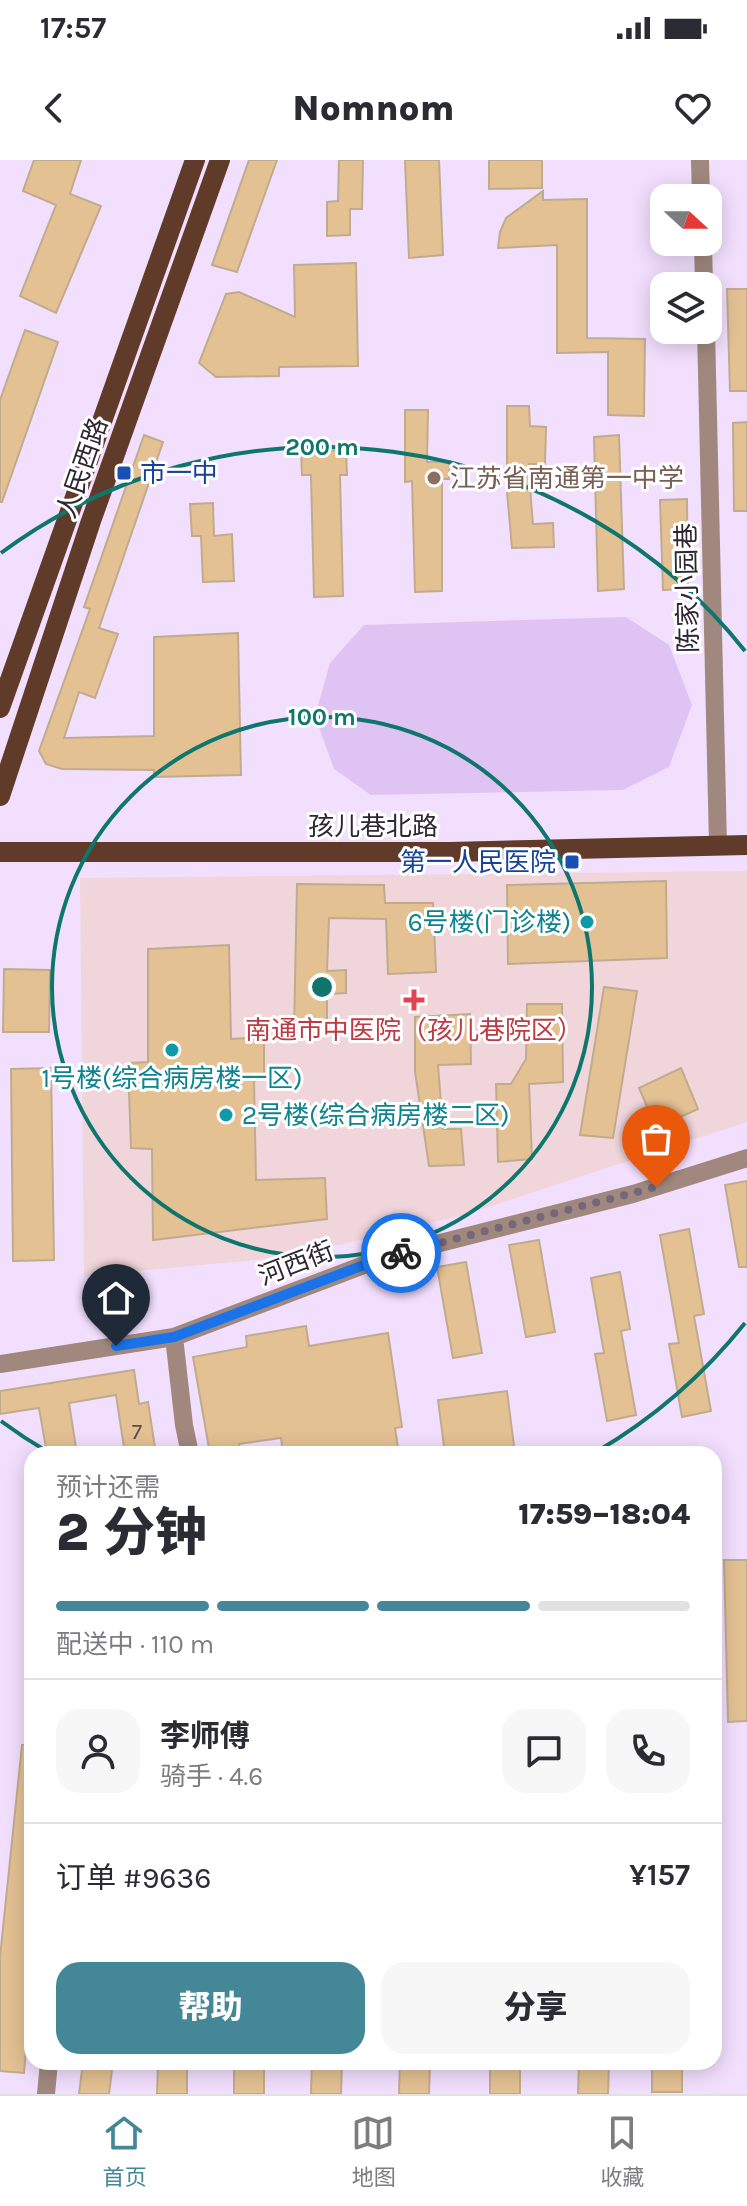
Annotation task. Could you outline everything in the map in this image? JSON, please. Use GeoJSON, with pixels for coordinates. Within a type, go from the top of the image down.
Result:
{"type":"FeatureCollection","features":[{"type":"Feature","properties":{"kind":"main road","name":"人民西路"},"geometry":{"type":"LineString","coordinates":[[0,708],[195,160]]}},
{"type":"Feature","properties":{"kind":"main road","name":"人民西路"},"geometry":{"type":"LineString","coordinates":[[0,796],[91,521],[220,160]]}},
{"type":"Feature","properties":{"kind":"main road","name":"孩儿巷北路"},"geometry":{"type":"LineString","coordinates":[[0,852],[433,852],[747,845]]}},
{"type":"Feature","properties":{"kind":"street"},"geometry":{"type":"LineString","coordinates":[[700,160],[701,184]]}},
{"type":"Feature","properties":{"kind":"street","name":"陈家小园巷"},"geometry":{"type":"LineString","coordinates":[[706,344],[718,845]]}},
{"type":"Feature","properties":{"kind":"street","name":"河西街"},"geometry":{"type":"LineString","coordinates":[[0,1364],[174,1337],[385,1257],[633,1194],[747,1158]]}},
{"type":"Feature","properties":{"kind":"street"},"geometry":{"type":"LineString","coordinates":[[174,1337],[188,1446]]}},
{"type":"Feature","properties":{"kind":"street"},"geometry":{"type":"LineString","coordinates":[[46,2094],[48,2070]]}},
{"type":"Feature","properties":{"kind":"shaded area"},"geometry":{"type":"Polygon","coordinates":[[[626,617],[669,645],[692,705],[669,767],[623,790],[371,795],[334,769],[315,716],[330,663],[364,625],[626,617]]]}},
{"type":"Feature","properties":{"kind":"shaded area","name":"南通市中医院（孩儿巷院区）"},"geometry":{"type":"Polygon","coordinates":[[[747,871],[747,1122],[464,1215],[289,1257],[84,1276],[80,878],[747,871]]]}},
{"type":"Feature","properties":{"kind":"building"},"geometry":{"type":"Polygon","coordinates":[[[34,160],[81,160],[70,194],[101,206],[56,313],[20,296],[56,205],[23,191],[34,160]]]}},
{"type":"Feature","properties":{"kind":"building"},"geometry":{"type":"Polygon","coordinates":[[[249,160],[277,160],[237,272],[212,265],[249,160]]]}},
{"type":"Feature","properties":{"kind":"building"},"geometry":{"type":"Polygon","coordinates":[[[339,160],[363,160],[362,209],[350,209],[350,235],[327,236],[327,202],[338,201],[339,160]]]}},
{"type":"Feature","properties":{"kind":"building"},"geometry":{"type":"Polygon","coordinates":[[[405,160],[439,160],[443,255],[409,258],[405,160]]]}},
{"type":"Feature","properties":{"kind":"building"},"geometry":{"type":"Polygon","coordinates":[[[489,160],[542,160],[542,188],[489,189],[489,160]]]}},
{"type":"Feature","properties":{"kind":"building"},"geometry":{"type":"Polygon","coordinates":[[[543,191],[543,200],[587,199],[587,338],[645,339],[644,416],[608,415],[608,352],[557,353],[557,245],[498,248],[506,218],[543,191]]]}},
{"type":"Feature","properties":{"kind":"building"},"geometry":{"type":"Polygon","coordinates":[[[356,263],[358,366],[279,367],[279,376],[216,377],[199,363],[226,294],[239,292],[295,317],[294,265],[356,263]]]}},
{"type":"Feature","properties":{"kind":"building"},"geometry":{"type":"Polygon","coordinates":[[[727,289],[747,289],[747,391],[730,391],[727,289]]]}},
{"type":"Feature","properties":{"kind":"building"},"geometry":{"type":"Polygon","coordinates":[[[25,330],[58,342],[0,502],[0,400],[25,330]]]}},
{"type":"Feature","properties":{"kind":"building"},"geometry":{"type":"Polygon","coordinates":[[[507,406],[529,406],[530,426],[546,427],[545,464],[529,464],[531,501],[533,524],[553,523],[554,547],[512,548],[507,492],[507,406]]]}},
{"type":"Feature","properties":{"kind":"building"},"geometry":{"type":"Polygon","coordinates":[[[405,410],[428,410],[427,462],[450,461],[449,479],[442,479],[442,591],[415,592],[412,481],[405,482],[405,410]]]}},
{"type":"Feature","properties":{"kind":"building"},"geometry":{"type":"Polygon","coordinates":[[[747,422],[747,511],[734,511],[733,423],[747,422]]]}},
{"type":"Feature","properties":{"kind":"building"},"geometry":{"type":"Polygon","coordinates":[[[144,435],[163,442],[99,628],[118,634],[95,698],[79,692],[64,738],[154,736],[154,637],[238,633],[241,775],[154,777],[154,770],[62,769],[46,764],[39,751],[90,609],[84,607],[144,435]]]}},
{"type":"Feature","properties":{"kind":"building"},"geometry":{"type":"Polygon","coordinates":[[[619,435],[624,589],[598,591],[594,437],[619,435]]]}},
{"type":"Feature","properties":{"kind":"building"},"geometry":{"type":"Polygon","coordinates":[[[346,450],[347,475],[340,475],[343,596],[314,597],[311,475],[302,475],[301,452],[346,450]]]}},
{"type":"Feature","properties":{"kind":"building"},"geometry":{"type":"Polygon","coordinates":[[[687,499],[688,589],[663,590],[660,500],[687,499]]]}},
{"type":"Feature","properties":{"kind":"building"},"geometry":{"type":"Polygon","coordinates":[[[213,503],[214,536],[232,534],[234,581],[203,582],[201,536],[192,536],[190,504],[213,503]]]}},
{"type":"Feature","properties":{"kind":"building","name":"6号楼(门诊楼)"},"geometry":{"type":"Polygon","coordinates":[[[666,881],[667,958],[508,964],[507,885],[666,881]]]}},
{"type":"Feature","properties":{"kind":"building"},"geometry":{"type":"Polygon","coordinates":[[[297,884],[384,885],[385,903],[433,903],[436,972],[388,974],[386,919],[329,918],[327,971],[346,970],[346,993],[327,994],[327,1028],[294,1030],[297,884]]]}},
{"type":"Feature","properties":{"kind":"building"},"geometry":{"type":"Polygon","coordinates":[[[229,945],[231,1039],[264,1037],[264,1077],[254,1081],[256,1180],[325,1178],[327,1219],[153,1240],[152,1149],[131,1148],[128,1063],[148,1062],[148,949],[229,945]]]}},
{"type":"Feature","properties":{"kind":"building"},"geometry":{"type":"Polygon","coordinates":[[[4,969],[50,970],[49,1032],[3,1032],[4,969]]]}},
{"type":"Feature","properties":{"kind":"building"},"geometry":{"type":"Polygon","coordinates":[[[604,987],[637,991],[613,1138],[580,1135],[604,987]]]}},
{"type":"Feature","properties":{"kind":"building"},"geometry":{"type":"Polygon","coordinates":[[[527,1004],[562,1004],[563,1082],[529,1084],[532,1159],[498,1162],[496,1084],[511,1084],[526,1059],[527,1004]]]}},
{"type":"Feature","properties":{"kind":"building"},"geometry":{"type":"Polygon","coordinates":[[[470,1014],[471,1064],[438,1065],[443,1129],[461,1129],[464,1165],[429,1166],[415,1072],[415,1017],[470,1014]]]}},
{"type":"Feature","properties":{"kind":"building"},"geometry":{"type":"Polygon","coordinates":[[[51,1068],[54,1260],[13,1261],[11,1069],[51,1068]]]}},
{"type":"Feature","properties":{"kind":"building"},"geometry":{"type":"Polygon","coordinates":[[[681,1068],[698,1109],[656,1128],[639,1088],[681,1068]]]}},
{"type":"Feature","properties":{"kind":"building"},"geometry":{"type":"Polygon","coordinates":[[[747,1181],[747,1267],[739,1267],[725,1185],[747,1181]]]}},
{"type":"Feature","properties":{"kind":"building"},"geometry":{"type":"Polygon","coordinates":[[[689,1229],[704,1314],[694,1316],[711,1411],[682,1417],[669,1344],[679,1343],[660,1235],[689,1229]]]}},
{"type":"Feature","properties":{"kind":"building"},"geometry":{"type":"Polygon","coordinates":[[[539,1240],[555,1332],[526,1337],[509,1245],[539,1240]]]}},
{"type":"Feature","properties":{"kind":"building"},"geometry":{"type":"Polygon","coordinates":[[[466,1262],[482,1353],[453,1358],[437,1267],[466,1262]]]}},
{"type":"Feature","properties":{"kind":"building"},"geometry":{"type":"Polygon","coordinates":[[[620,1272],[630,1329],[621,1331],[636,1415],[607,1421],[595,1354],[604,1353],[591,1278],[620,1272]]]}},
{"type":"Feature","properties":{"kind":"building"},"geometry":{"type":"Polygon","coordinates":[[[306,1326],[309,1346],[388,1333],[402,1427],[395,1428],[398,1446],[282,1446],[281,1438],[239,1446],[209,1446],[193,1357],[247,1347],[246,1336],[306,1326]]]}},
{"type":"Feature","properties":{"kind":"building"},"geometry":{"type":"Polygon","coordinates":[[[134,1370],[139,1404],[148,1402],[155,1446],[124,1446],[116,1395],[69,1403],[76,1446],[46,1446],[39,1408],[0,1414],[0,1391],[134,1370]]]}},
{"type":"Feature","properties":{"kind":"building"},"geometry":{"type":"Polygon","coordinates":[[[507,1391],[514,1446],[444,1446],[438,1400],[507,1391]]]}},
{"type":"Feature","properties":{"kind":"building"},"geometry":{"type":"Polygon","coordinates":[[[724,1560],[747,1560],[747,1721],[728,1722],[724,1560]]]}},
{"type":"Feature","properties":{"kind":"building"},"geometry":{"type":"Polygon","coordinates":[[[24,1745],[24,2073],[0,2071],[0,1957],[24,1745]]]}},
{"type":"Feature","properties":{"kind":"building"},"geometry":{"type":"Polygon","coordinates":[[[82,2070],[112,2070],[109,2094],[79,2094],[82,2070]]]}},
{"type":"Feature","properties":{"kind":"building"},"geometry":{"type":"Polygon","coordinates":[[[158,2070],[187,2070],[187,2094],[157,2094],[158,2070]]]}},
{"type":"Feature","properties":{"kind":"building"},"geometry":{"type":"Polygon","coordinates":[[[234,2070],[264,2070],[264,2094],[234,2094],[234,2070]]]}},
{"type":"Feature","properties":{"kind":"building"},"geometry":{"type":"Polygon","coordinates":[[[312,2070],[342,2070],[341,2094],[311,2094],[312,2070]]]}},
{"type":"Feature","properties":{"kind":"building"},"geometry":{"type":"Polygon","coordinates":[[[400,2070],[430,2070],[429,2094],[399,2094],[400,2070]]]}},
{"type":"Feature","properties":{"kind":"building"},"geometry":{"type":"Polygon","coordinates":[[[490,2070],[520,2070],[520,2094],[490,2094],[490,2070]]]}},
{"type":"Feature","properties":{"kind":"building"},"geometry":{"type":"Polygon","coordinates":[[[579,2070],[609,2070],[608,2094],[578,2094],[579,2070]]]}},
{"type":"Feature","properties":{"kind":"building"},"geometry":{"type":"Polygon","coordinates":[[[652,2070],[682,2070],[682,2092],[652,2092],[652,2070]]]}},
{"type":"Feature","properties":{"kind":"way so far"},"geometry":{"type":"LineString","coordinates":[[401,1253],[656,1187]]}},
{"type":"Feature","properties":{"kind":"place","name":"市一中"},"geometry":{"type":"Point","coordinates":[124,473]}},
{"type":"Feature","properties":{"kind":"place","name":"江苏省南通第一中学"},"geometry":{"type":"Point","coordinates":[434,478]}},
{"type":"Feature","properties":{"kind":"place","name":"第一人民医院"},"geometry":{"type":"Point","coordinates":[572,862]}},
{"type":"Feature","properties":{"kind":"place","name":"6号楼(门诊楼)"},"geometry":{"type":"Point","coordinates":[587,922]}},
{"type":"Feature","properties":{"kind":"place","name":"南通市中医院（孩儿巷院区）"},"geometry":{"type":"Point","coordinates":[414,1000]}},
{"type":"Feature","properties":{"kind":"place","name":"1号楼(综合病房楼一区)"},"geometry":{"type":"Point","coordinates":[172,1050]}},
{"type":"Feature","properties":{"kind":"place","name":"2号楼(综合病房楼二区)"},"geometry":{"type":"Point","coordinates":[226,1115]}},
{"type":"Feature","properties":{"kind":"route"},"geometry":{"type":"LineString","coordinates":[[116,1346],[174,1337],[401,1253]]}}]}
